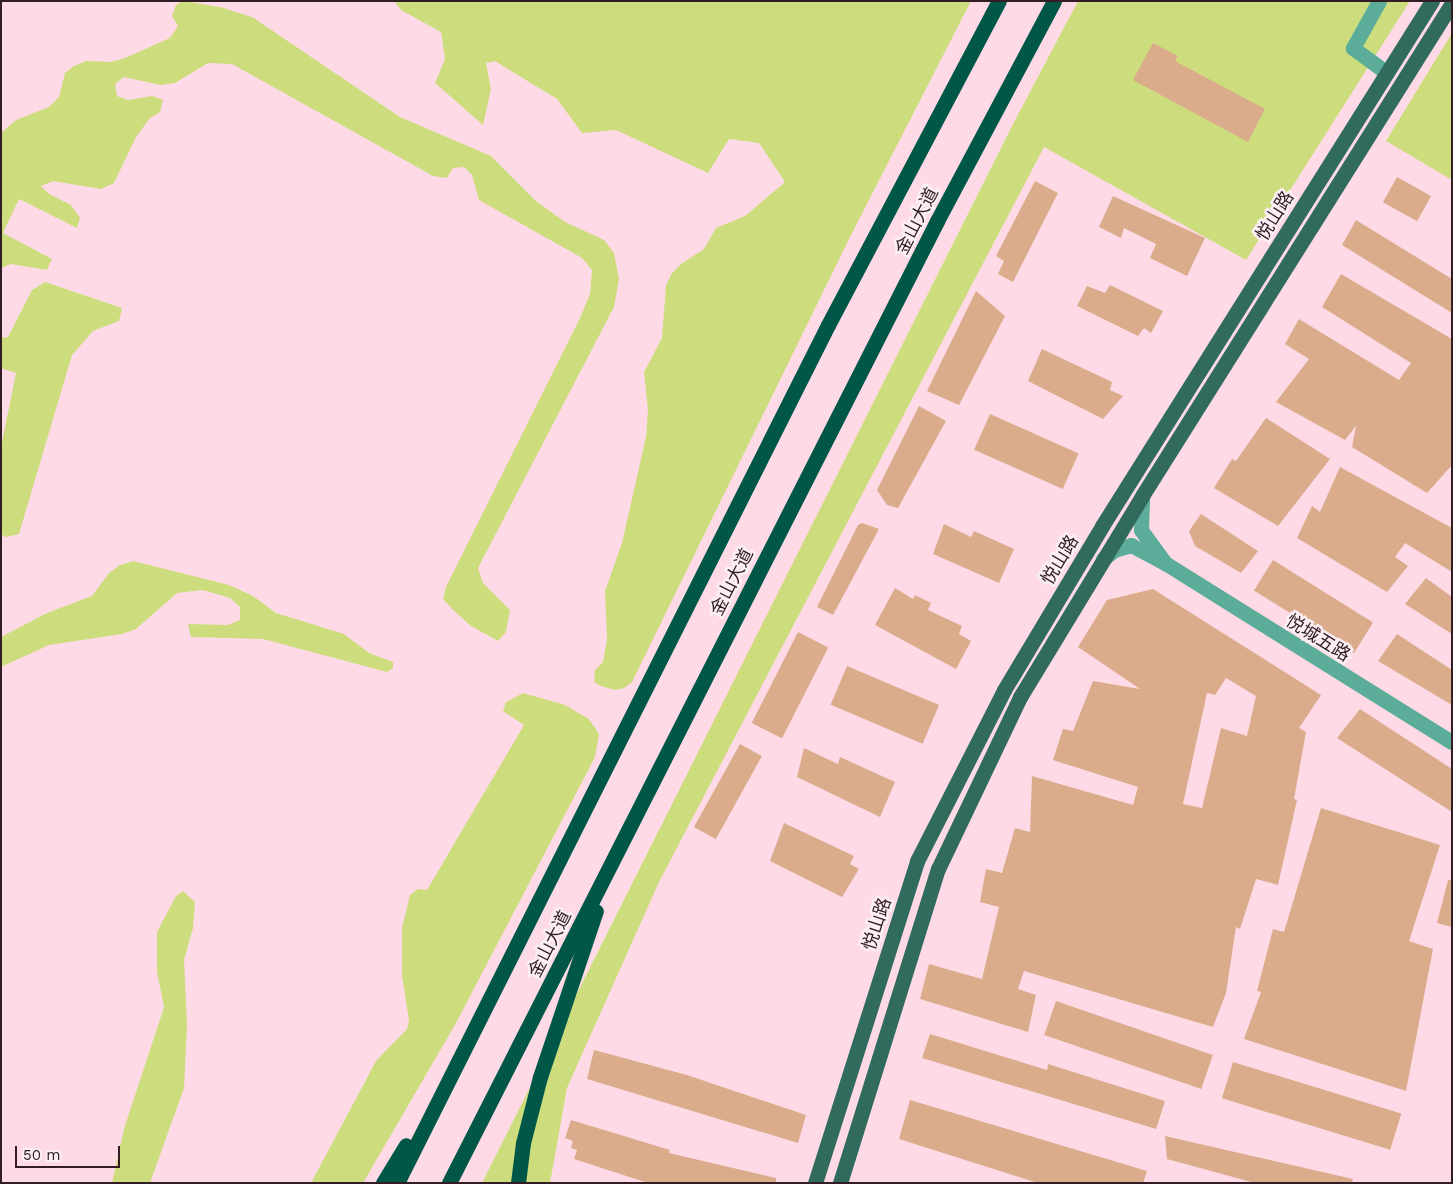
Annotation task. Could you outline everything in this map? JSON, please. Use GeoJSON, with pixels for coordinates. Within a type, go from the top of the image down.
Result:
{"type":"FeatureCollection","features":[{"type":"Feature","properties":{"kind":"highway","name":"金山大道"},"geometry":{"type":"LineString","coordinates":[[397,1183],[828,325],[1000,1]]}},
{"type":"Feature","properties":{"kind":"highway","name":"金山大道"},"geometry":{"type":"LineString","coordinates":[[449,1183],[933,230],[1054,1]]}},
{"type":"Feature","properties":{"kind":"highway"},"geometry":{"type":"LineString","coordinates":[[518,1183],[523,1143],[540,1076],[611,865]]}},
{"type":"Feature","properties":{"kind":"highway"},"geometry":{"type":"LineString","coordinates":[[383,1183],[455,1065]]}},
{"type":"Feature","properties":{"kind":"main road","name":"悦山路"},"geometry":{"type":"LineString","coordinates":[[815,1183],[917,861],[1004,690],[1102,526],[1432,1]]}},
{"type":"Feature","properties":{"kind":"main road","name":"悦山路"},"geometry":{"type":"LineString","coordinates":[[840,1183],[938,869],[1020,697],[1102,560],[1452,3]]}},
{"type":"Feature","properties":{"kind":"street"},"geometry":{"type":"LineString","coordinates":[[1379,1],[1353,48],[1387,74]]}},
{"type":"Feature","properties":{"kind":"street"},"geometry":{"type":"LineString","coordinates":[[1142,496],[1141,530],[1165,563]]}},
{"type":"Feature","properties":{"kind":"street","name":"悦城五路"},"geometry":{"type":"LineString","coordinates":[[1102,560],[1114,550],[1131,545],[1165,563],[1452,742]]}},
{"type":"Feature","properties":{"kind":"green space"},"geometry":{"type":"Polygon","coordinates":[[[183,1],[220,7],[252,17],[400,117],[491,156],[536,201],[565,222],[604,240],[614,253],[619,279],[614,307],[478,568],[483,583],[510,610],[506,632],[498,641],[471,626],[452,609],[443,599],[446,587],[580,318],[590,294],[592,270],[582,258],[479,200],[472,175],[464,167],[453,168],[447,178],[433,176],[232,64],[208,63],[175,83],[160,85],[124,77],[115,84],[117,96],[128,100],[152,96],[163,100],[160,112],[150,118],[136,137],[114,183],[101,189],[53,181],[41,186],[49,194],[71,205],[80,218],[77,228],[19,199],[3,233],[52,259],[47,270],[11,264],[1,268],[1,133],[16,120],[49,107],[59,97],[65,73],[74,66],[86,61],[111,62],[125,58],[170,38],[178,26],[172,16],[176,5],[183,1]]]}},
{"type":"Feature","properties":{"kind":"green space"},"geometry":{"type":"Polygon","coordinates":[[[394,1],[971,1],[850,237],[632,682],[624,688],[615,690],[594,682],[595,670],[603,662],[607,639],[605,591],[622,543],[646,437],[648,410],[644,372],[662,338],[666,285],[672,273],[681,264],[704,249],[716,228],[745,216],[785,182],[759,143],[729,139],[708,173],[616,130],[582,133],[557,99],[495,61],[486,63],[491,89],[483,125],[435,83],[445,59],[441,32],[401,10],[394,1]]]}},
{"type":"Feature","properties":{"kind":"green space"},"geometry":{"type":"Polygon","coordinates":[[[1078,1],[1410,1],[1246,260],[1044,147],[659,882],[567,1088],[550,1183],[482,1183],[1011,128],[1078,1]]]}},
{"type":"Feature","properties":{"kind":"green space"},"geometry":{"type":"Polygon","coordinates":[[[1452,33],[1452,180],[1386,141],[1452,33]]]}},
{"type":"Feature","properties":{"kind":"green space"},"geometry":{"type":"Polygon","coordinates":[[[45,282],[122,308],[119,321],[93,331],[72,355],[19,534],[6,537],[1,534],[2,442],[16,373],[1,368],[1,338],[8,337],[32,290],[45,282]]]}},
{"type":"Feature","properties":{"kind":"green space"},"geometry":{"type":"Polygon","coordinates":[[[133,561],[229,585],[253,596],[276,613],[344,634],[369,653],[393,662],[393,668],[387,672],[263,639],[191,637],[188,624],[228,625],[240,620],[240,607],[230,598],[203,590],[177,593],[136,629],[122,634],[49,645],[1,667],[1,637],[47,613],[92,596],[109,573],[120,565],[133,561]]]}},
{"type":"Feature","properties":{"kind":"green space"},"geometry":{"type":"Polygon","coordinates":[[[523,693],[565,705],[589,719],[599,734],[595,757],[456,1023],[363,1183],[311,1183],[376,1061],[407,1029],[409,1020],[402,976],[402,928],[410,895],[418,889],[427,890],[524,725],[503,711],[506,702],[523,693]]]}},
{"type":"Feature","properties":{"kind":"green space"},"geometry":{"type":"Polygon","coordinates":[[[183,891],[195,902],[193,928],[184,960],[187,1025],[184,1088],[150,1183],[112,1183],[124,1129],[164,1007],[157,972],[157,932],[176,896],[183,891]]]}},
{"type":"Feature","properties":{"kind":"building"},"geometry":{"type":"Polygon","coordinates":[[[1153,43],[1178,56],[1175,61],[1265,109],[1248,142],[1133,80],[1153,43]]]}},
{"type":"Feature","properties":{"kind":"building"},"geometry":{"type":"Polygon","coordinates":[[[1397,177],[1431,196],[1417,221],[1383,202],[1397,177]]]}},
{"type":"Feature","properties":{"kind":"building"},"geometry":{"type":"Polygon","coordinates":[[[1035,181],[1058,193],[1013,282],[998,274],[1004,261],[996,256],[1035,181]]]}},
{"type":"Feature","properties":{"kind":"building"},"geometry":{"type":"Polygon","coordinates":[[[1113,196],[1205,238],[1187,276],[1150,258],[1156,244],[1124,228],[1121,238],[1099,227],[1113,196]]]}},
{"type":"Feature","properties":{"kind":"building"},"geometry":{"type":"Polygon","coordinates":[[[1356,220],[1452,279],[1452,313],[1342,245],[1356,220]]]}},
{"type":"Feature","properties":{"kind":"building"},"geometry":{"type":"Polygon","coordinates":[[[1341,274],[1452,339],[1452,465],[1427,493],[1352,447],[1356,426],[1345,440],[1276,402],[1309,359],[1285,344],[1299,319],[1399,380],[1411,363],[1322,307],[1341,274]]]}},
{"type":"Feature","properties":{"kind":"building"},"geometry":{"type":"Polygon","coordinates":[[[1110,285],[1163,311],[1151,333],[1144,328],[1138,336],[1077,306],[1087,286],[1105,293],[1110,285]]]}},
{"type":"Feature","properties":{"kind":"building"},"geometry":{"type":"Polygon","coordinates":[[[976,291],[1005,316],[959,405],[927,391],[976,291]]]}},
{"type":"Feature","properties":{"kind":"building"},"geometry":{"type":"Polygon","coordinates":[[[1042,349],[1112,382],[1110,390],[1123,396],[1103,419],[1028,381],[1042,349]]]}},
{"type":"Feature","properties":{"kind":"building"},"geometry":{"type":"Polygon","coordinates":[[[919,406],[946,421],[898,508],[887,505],[877,490],[919,406]]]}},
{"type":"Feature","properties":{"kind":"building"},"geometry":{"type":"Polygon","coordinates":[[[990,414],[1079,453],[1063,489],[974,450],[990,414]]]}},
{"type":"Feature","properties":{"kind":"building"},"geometry":{"type":"Polygon","coordinates":[[[1266,418],[1330,459],[1278,526],[1214,488],[1232,459],[1236,461],[1266,418]]]}},
{"type":"Feature","properties":{"kind":"building"},"geometry":{"type":"Polygon","coordinates":[[[1340,467],[1452,528],[1452,572],[1405,543],[1395,557],[1408,566],[1387,592],[1297,538],[1312,506],[1320,512],[1340,467]]]}},
{"type":"Feature","properties":{"kind":"building"},"geometry":{"type":"Polygon","coordinates":[[[1201,514],[1258,551],[1241,573],[1195,546],[1189,531],[1201,514]]]}},
{"type":"Feature","properties":{"kind":"building"},"geometry":{"type":"Polygon","coordinates":[[[862,523],[879,529],[833,615],[817,607],[858,525],[862,523]]]}},
{"type":"Feature","properties":{"kind":"building"},"geometry":{"type":"Polygon","coordinates":[[[944,524],[971,537],[974,531],[1014,549],[999,583],[933,554],[944,524]]]}},
{"type":"Feature","properties":{"kind":"building"},"geometry":{"type":"Polygon","coordinates":[[[1273,560],[1373,623],[1354,653],[1254,591],[1273,560]]]}},
{"type":"Feature","properties":{"kind":"building"},"geometry":{"type":"Polygon","coordinates":[[[1426,578],[1452,597],[1452,634],[1405,604],[1426,578]]]}},
{"type":"Feature","properties":{"kind":"building"},"geometry":{"type":"Polygon","coordinates":[[[895,588],[913,599],[915,595],[931,603],[928,610],[962,626],[959,634],[971,641],[956,669],[875,625],[895,588]]]}},
{"type":"Feature","properties":{"kind":"building"},"geometry":{"type":"Polygon","coordinates":[[[1153,589],[1321,695],[1299,728],[1306,732],[1294,799],[1297,800],[1278,885],[1256,879],[1240,929],[1236,927],[1226,993],[1213,1027],[1024,971],[1018,989],[1036,995],[1028,1032],[920,999],[929,964],[982,979],[999,907],[980,902],[986,869],[1002,873],[1015,828],[1030,832],[1032,776],[1133,805],[1138,787],[1053,760],[1063,729],[1073,731],[1093,681],[1140,689],[1078,647],[1107,600],[1153,589]],[[1226,678],[1215,695],[1207,693],[1183,804],[1202,808],[1221,728],[1247,736],[1256,696],[1226,678]]]}},
{"type":"Feature","properties":{"kind":"building"},"geometry":{"type":"Polygon","coordinates":[[[798,632],[828,647],[782,738],[752,723],[798,632]]]}},
{"type":"Feature","properties":{"kind":"building"},"geometry":{"type":"Polygon","coordinates":[[[1397,634],[1452,670],[1452,705],[1378,661],[1397,634]]]}},
{"type":"Feature","properties":{"kind":"building"},"geometry":{"type":"Polygon","coordinates":[[[847,666],[939,705],[923,744],[831,705],[847,666]]]}},
{"type":"Feature","properties":{"kind":"building"},"geometry":{"type":"Polygon","coordinates":[[[1360,709],[1452,769],[1452,812],[1337,738],[1360,709]]]}},
{"type":"Feature","properties":{"kind":"building"},"geometry":{"type":"Polygon","coordinates":[[[740,744],[762,756],[716,839],[694,827],[740,744]]]}},
{"type":"Feature","properties":{"kind":"building"},"geometry":{"type":"Polygon","coordinates":[[[804,748],[838,764],[840,757],[895,782],[880,817],[797,777],[804,748]]]}},
{"type":"Feature","properties":{"kind":"building"},"geometry":{"type":"Polygon","coordinates":[[[1321,808],[1440,845],[1409,941],[1433,949],[1406,1091],[1244,1039],[1261,992],[1257,991],[1273,929],[1284,932],[1321,808]]]}},
{"type":"Feature","properties":{"kind":"building"},"geometry":{"type":"Polygon","coordinates":[[[784,823],[854,856],[850,864],[859,869],[842,897],[770,861],[784,823]]]}},
{"type":"Feature","properties":{"kind":"building"},"geometry":{"type":"Polygon","coordinates":[[[1448,880],[1452,880],[1452,927],[1437,923],[1448,880]]]}},
{"type":"Feature","properties":{"kind":"building"},"geometry":{"type":"Polygon","coordinates":[[[1056,1001],[1213,1055],[1201,1089],[1044,1035],[1056,1001]]]}},
{"type":"Feature","properties":{"kind":"building"},"geometry":{"type":"Polygon","coordinates":[[[930,1034],[1047,1070],[1048,1064],[1165,1101],[1156,1129],[922,1058],[930,1034]]]}},
{"type":"Feature","properties":{"kind":"building"},"geometry":{"type":"Polygon","coordinates":[[[594,1050],[687,1075],[806,1115],[798,1143],[587,1079],[594,1050]]]}},
{"type":"Feature","properties":{"kind":"building"},"geometry":{"type":"Polygon","coordinates":[[[1233,1062],[1401,1113],[1390,1150],[1222,1098],[1233,1062]]]}},
{"type":"Feature","properties":{"kind":"building"},"geometry":{"type":"Polygon","coordinates":[[[910,1100],[1147,1171],[1143,1183],[1038,1183],[899,1139],[910,1100]]]}},
{"type":"Feature","properties":{"kind":"building"},"geometry":{"type":"Polygon","coordinates":[[[571,1120],[670,1150],[669,1153],[776,1178],[776,1183],[648,1183],[574,1159],[577,1150],[571,1148],[573,1141],[565,1138],[571,1120]]]}},
{"type":"Feature","properties":{"kind":"building"},"geometry":{"type":"Polygon","coordinates":[[[1165,1136],[1353,1179],[1352,1183],[1255,1183],[1167,1159],[1165,1136]]]}}]}
